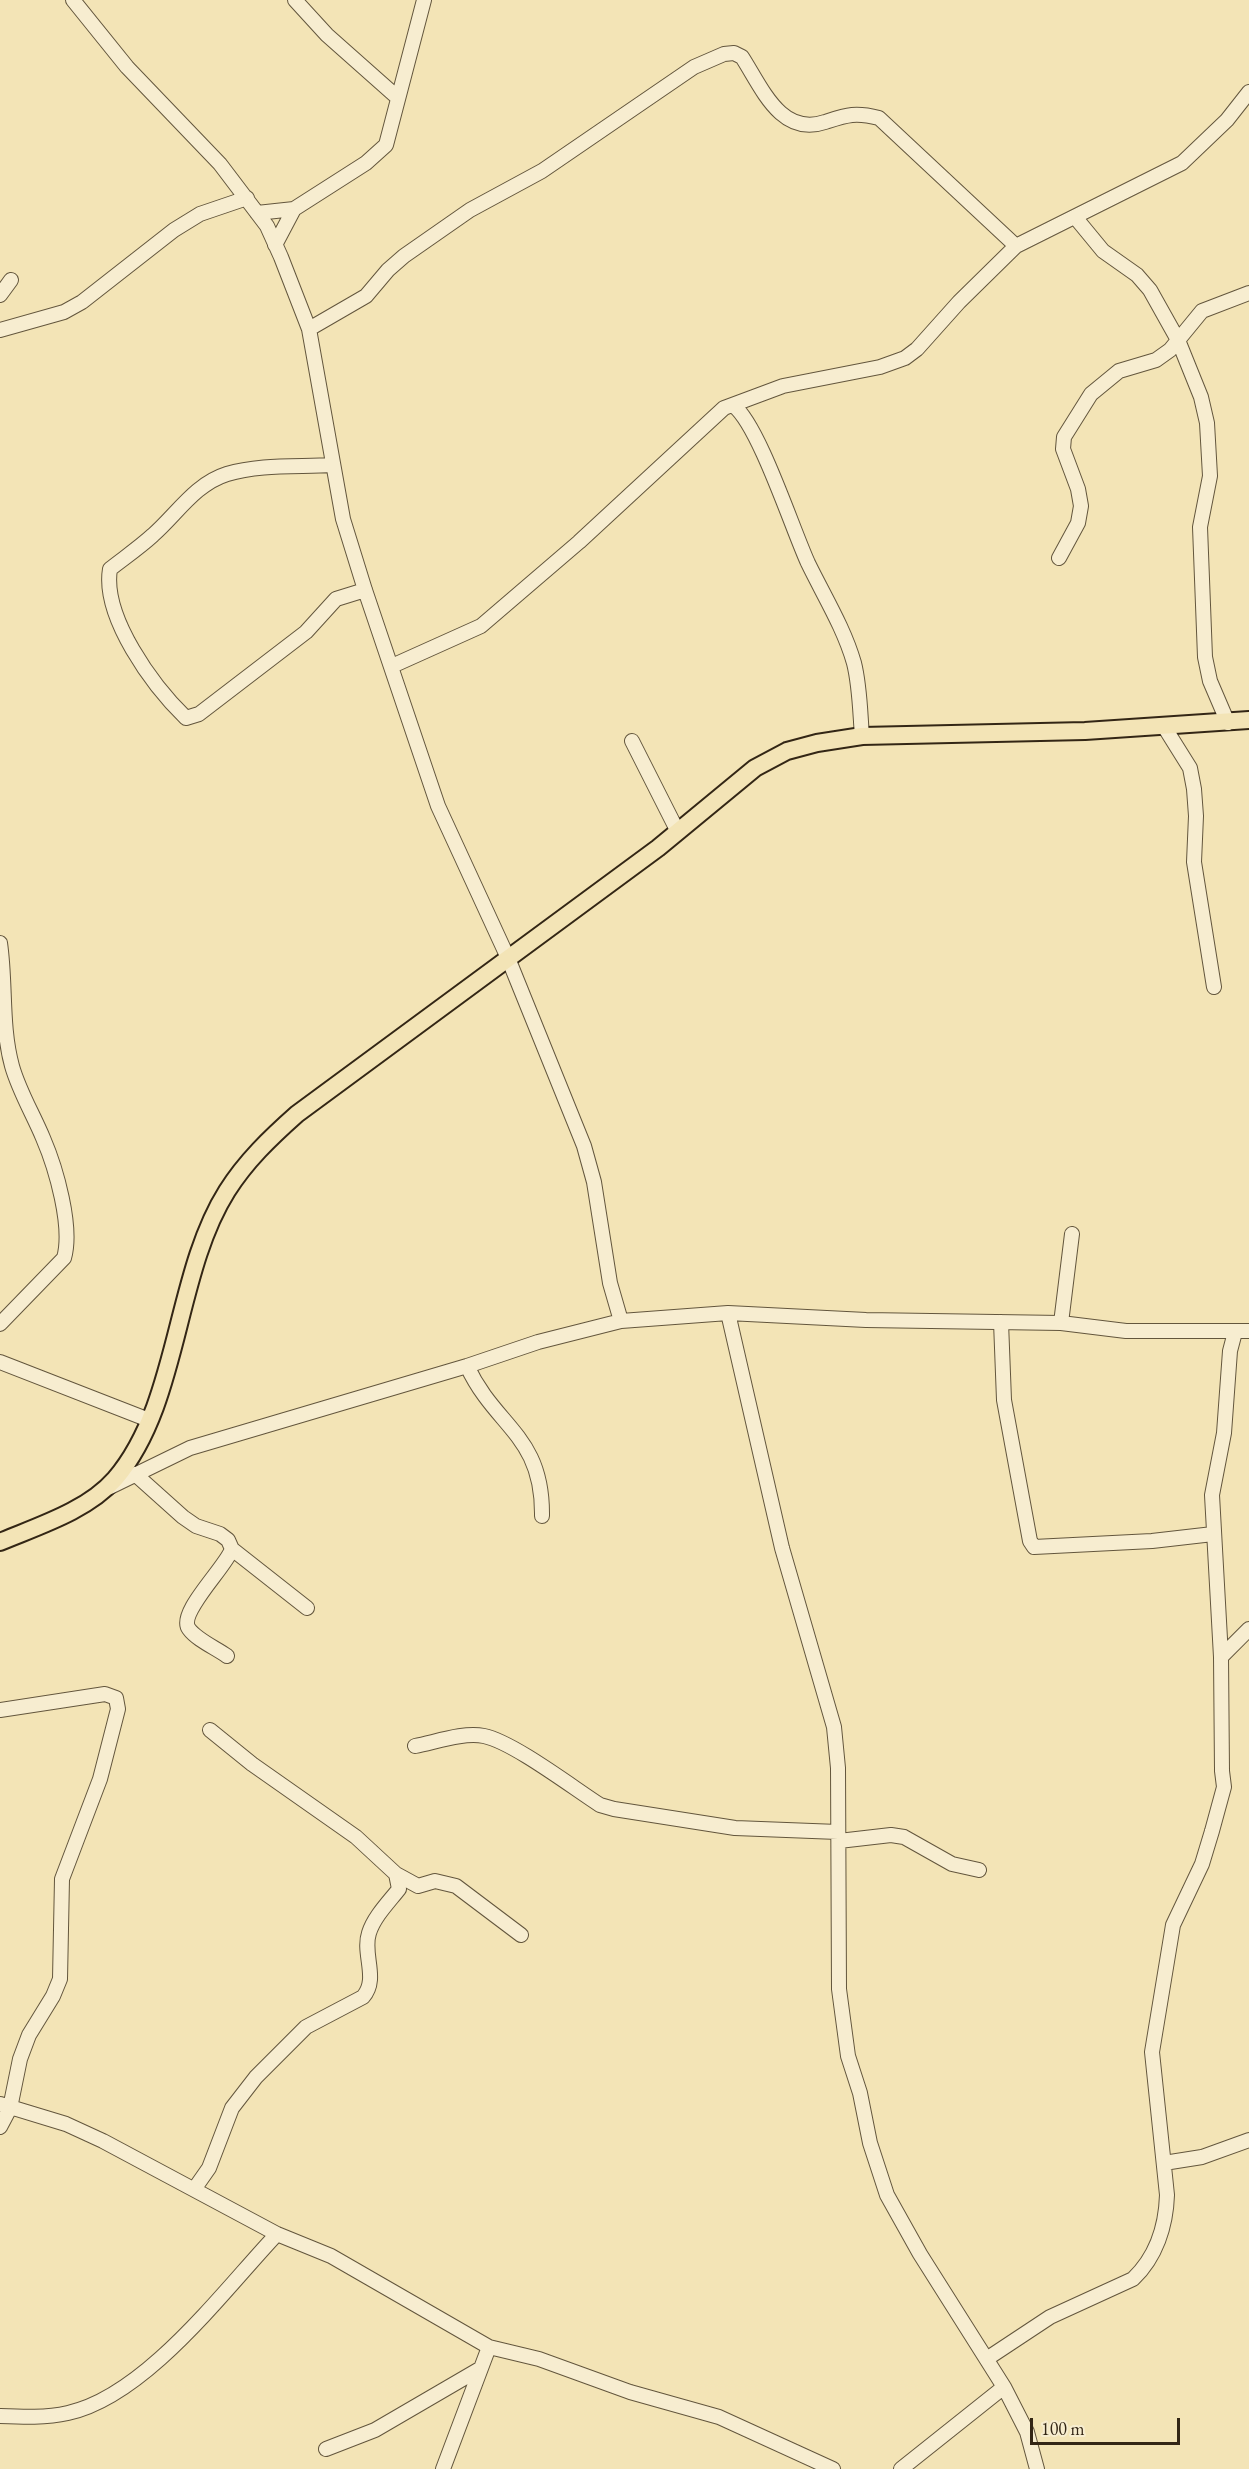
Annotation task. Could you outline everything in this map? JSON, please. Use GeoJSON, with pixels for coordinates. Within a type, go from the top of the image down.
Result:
{"type":"FeatureCollection","features":[{"type":"Feature","properties":{"kind":"main road"},"geometry":{"type":"LineString","coordinates":[[0,1542],[73,1510],[114,1480],[127,1462],[149,1420],[203,1243],[226,1192],[257,1150],[297,1114],[678,832],[755,768],[787,751],[817,743],[862,736],[1165,728],[1249,720]]}},
{"type":"Feature","properties":{"kind":"street"},"geometry":{"type":"LineString","coordinates":[[73,0],[127,67],[220,164],[247,198],[275,245],[309,329],[343,519],[365,590],[438,806],[508,958],[584,1146],[594,1182],[610,1283],[621,1321]]}},
{"type":"Feature","properties":{"kind":"street"},"geometry":{"type":"LineString","coordinates":[[295,0],[327,35],[398,98]]}},
{"type":"Feature","properties":{"kind":"street"},"geometry":{"type":"LineString","coordinates":[[257,213],[294,209],[366,163],[386,145],[424,0]]}},
{"type":"Feature","properties":{"kind":"street"},"geometry":{"type":"LineString","coordinates":[[309,329],[366,296],[404,256],[470,210],[542,171],[694,66],[724,54],[742,57],[786,120],[801,126],[815,125],[858,113],[879,118],[1016,246]]}},
{"type":"Feature","properties":{"kind":"street"},"geometry":{"type":"LineString","coordinates":[[392,666],[481,626],[579,542],[718,412],[729,405],[734,406],[783,386],[880,367],[904,358],[917,349],[959,302],[1016,246],[1182,163],[1227,120],[1249,92]]}},
{"type":"Feature","properties":{"kind":"street"},"geometry":{"type":"LineString","coordinates":[[0,330],[64,312],[82,302],[174,230],[200,214],[247,198]]}},
{"type":"Feature","properties":{"kind":"street"},"geometry":{"type":"LineString","coordinates":[[275,245],[294,209]]}},
{"type":"Feature","properties":{"kind":"street"},"geometry":{"type":"LineString","coordinates":[[1075,217],[1103,251],[1137,275],[1150,290],[1178,340],[1201,397],[1207,423],[1210,476],[1200,527],[1204,632],[1210,681],[1228,723]]}},
{"type":"Feature","properties":{"kind":"street"},"geometry":{"type":"LineString","coordinates":[[0,295],[11,280]]}},
{"type":"Feature","properties":{"kind":"street"},"geometry":{"type":"LineString","coordinates":[[1059,558],[1078,523],[1081,506],[1078,489],[1063,449],[1064,437],[1091,394],[1119,371],[1156,360],[1178,340],[1202,311],[1249,293]]}},
{"type":"Feature","properties":{"kind":"street"},"geometry":{"type":"LineString","coordinates":[[734,406],[739,410],[759,444],[808,562],[844,637],[854,664],[862,736]]}},
{"type":"Feature","properties":{"kind":"street"},"geometry":{"type":"LineString","coordinates":[[332,465],[252,469],[226,474],[202,487],[154,534],[110,569],[108,582],[115,616],[169,701],[186,718],[199,714],[306,632],[336,599],[365,590]]}},
{"type":"Feature","properties":{"kind":"street"},"geometry":{"type":"LineString","coordinates":[[1165,728],[1190,768],[1194,789],[1196,816],[1194,862],[1214,987]]}},
{"type":"Feature","properties":{"kind":"street"},"geometry":{"type":"LineString","coordinates":[[632,741],[678,832]]}},
{"type":"Feature","properties":{"kind":"street"},"geometry":{"type":"LineString","coordinates":[[0,943],[6,1035],[13,1067],[51,1163],[62,1209],[67,1246],[64,1258],[0,1324]]}},
{"type":"Feature","properties":{"kind":"street"},"geometry":{"type":"LineString","coordinates":[[1061,1323],[1072,1234]]}},
{"type":"Feature","properties":{"kind":"street"},"geometry":{"type":"LineString","coordinates":[[728,1313],[782,1548],[834,1727],[838,1768],[839,1989],[848,2056],[860,2092],[870,2143],[887,2195],[920,2254],[988,2358],[1004,2387],[1027,2433],[1037,2469]]}},
{"type":"Feature","properties":{"kind":"street"},"geometry":{"type":"LineString","coordinates":[[100,1492],[190,1448],[467,1366],[538,1342],[621,1321],[728,1313],[866,1320],[1061,1323],[1126,1331],[1242,1332]]}},
{"type":"Feature","properties":{"kind":"street"},"geometry":{"type":"LineString","coordinates":[[1001,1322],[1004,1400],[1030,1540],[1034,1546],[1152,1541],[1213,1534]]}},
{"type":"Feature","properties":{"kind":"street"},"geometry":{"type":"LineString","coordinates":[[988,2358],[1050,2317],[1120,2286],[1142,2270],[1154,2252],[1166,2218],[1167,2195],[1152,2052],[1173,1925],[1202,1864],[1224,1786],[1221,1657],[1212,1495],[1224,1433],[1230,1351],[1242,1332]]}},
{"type":"Feature","properties":{"kind":"street"},"geometry":{"type":"LineString","coordinates":[[0,1362],[149,1420]]}},
{"type":"Feature","properties":{"kind":"street"},"geometry":{"type":"LineString","coordinates":[[467,1366],[476,1386],[530,1452],[537,1469],[542,1516]]}},
{"type":"Feature","properties":{"kind":"street"},"geometry":{"type":"LineString","coordinates":[[135,1474],[183,1517],[196,1526],[220,1534],[228,1540],[232,1549],[308,1608]]}},
{"type":"Feature","properties":{"kind":"street"},"geometry":{"type":"LineString","coordinates":[[227,1656],[190,1630],[186,1623],[186,1616],[229,1558],[232,1549]]}},
{"type":"Feature","properties":{"kind":"street"},"geometry":{"type":"LineString","coordinates":[[1221,1657],[1249,1629]]}},
{"type":"Feature","properties":{"kind":"street"},"geometry":{"type":"LineString","coordinates":[[0,1710],[105,1694],[116,1698],[118,1709],[100,1779],[62,1879],[60,1979],[26,2043],[0,2127]]}},
{"type":"Feature","properties":{"kind":"street"},"geometry":{"type":"LineString","coordinates":[[210,1730],[252,1764],[356,1837],[396,1874],[418,1886],[435,1881],[456,1886],[521,1935]]}},
{"type":"Feature","properties":{"kind":"street"},"geometry":{"type":"LineString","coordinates":[[415,1746],[464,1736],[484,1736],[508,1746],[600,1805],[614,1809],[735,1828],[838,1837],[891,1835],[904,1837],[952,1864],[979,1870]]}},
{"type":"Feature","properties":{"kind":"street"},"geometry":{"type":"LineString","coordinates":[[195,2188],[209,2168],[232,2108],[256,2077],[306,2027],[363,1997],[368,1992],[371,1983],[368,1935],[373,1923],[399,1889],[396,1874]]}},
{"type":"Feature","properties":{"kind":"street"},"geometry":{"type":"LineString","coordinates":[[5,2106],[66,2124],[195,2188],[277,2234],[331,2256],[489,2347],[539,2359],[630,2392],[719,2416],[833,2469]]}},
{"type":"Feature","properties":{"kind":"street"},"geometry":{"type":"LineString","coordinates":[[1164,2163],[1202,2157],[1249,2140]]}},
{"type":"Feature","properties":{"kind":"street"},"geometry":{"type":"LineString","coordinates":[[0,2416],[52,2416],[71,2413],[101,2399],[142,2374],[184,2337],[277,2234]]}},
{"type":"Feature","properties":{"kind":"street"},"geometry":{"type":"LineString","coordinates":[[443,2469],[478,2370],[489,2347]]}},
{"type":"Feature","properties":{"kind":"street"},"geometry":{"type":"LineString","coordinates":[[326,2449],[375,2430],[478,2370]]}},
{"type":"Feature","properties":{"kind":"street"},"geometry":{"type":"LineString","coordinates":[[901,2469],[1004,2387]]}}]}
